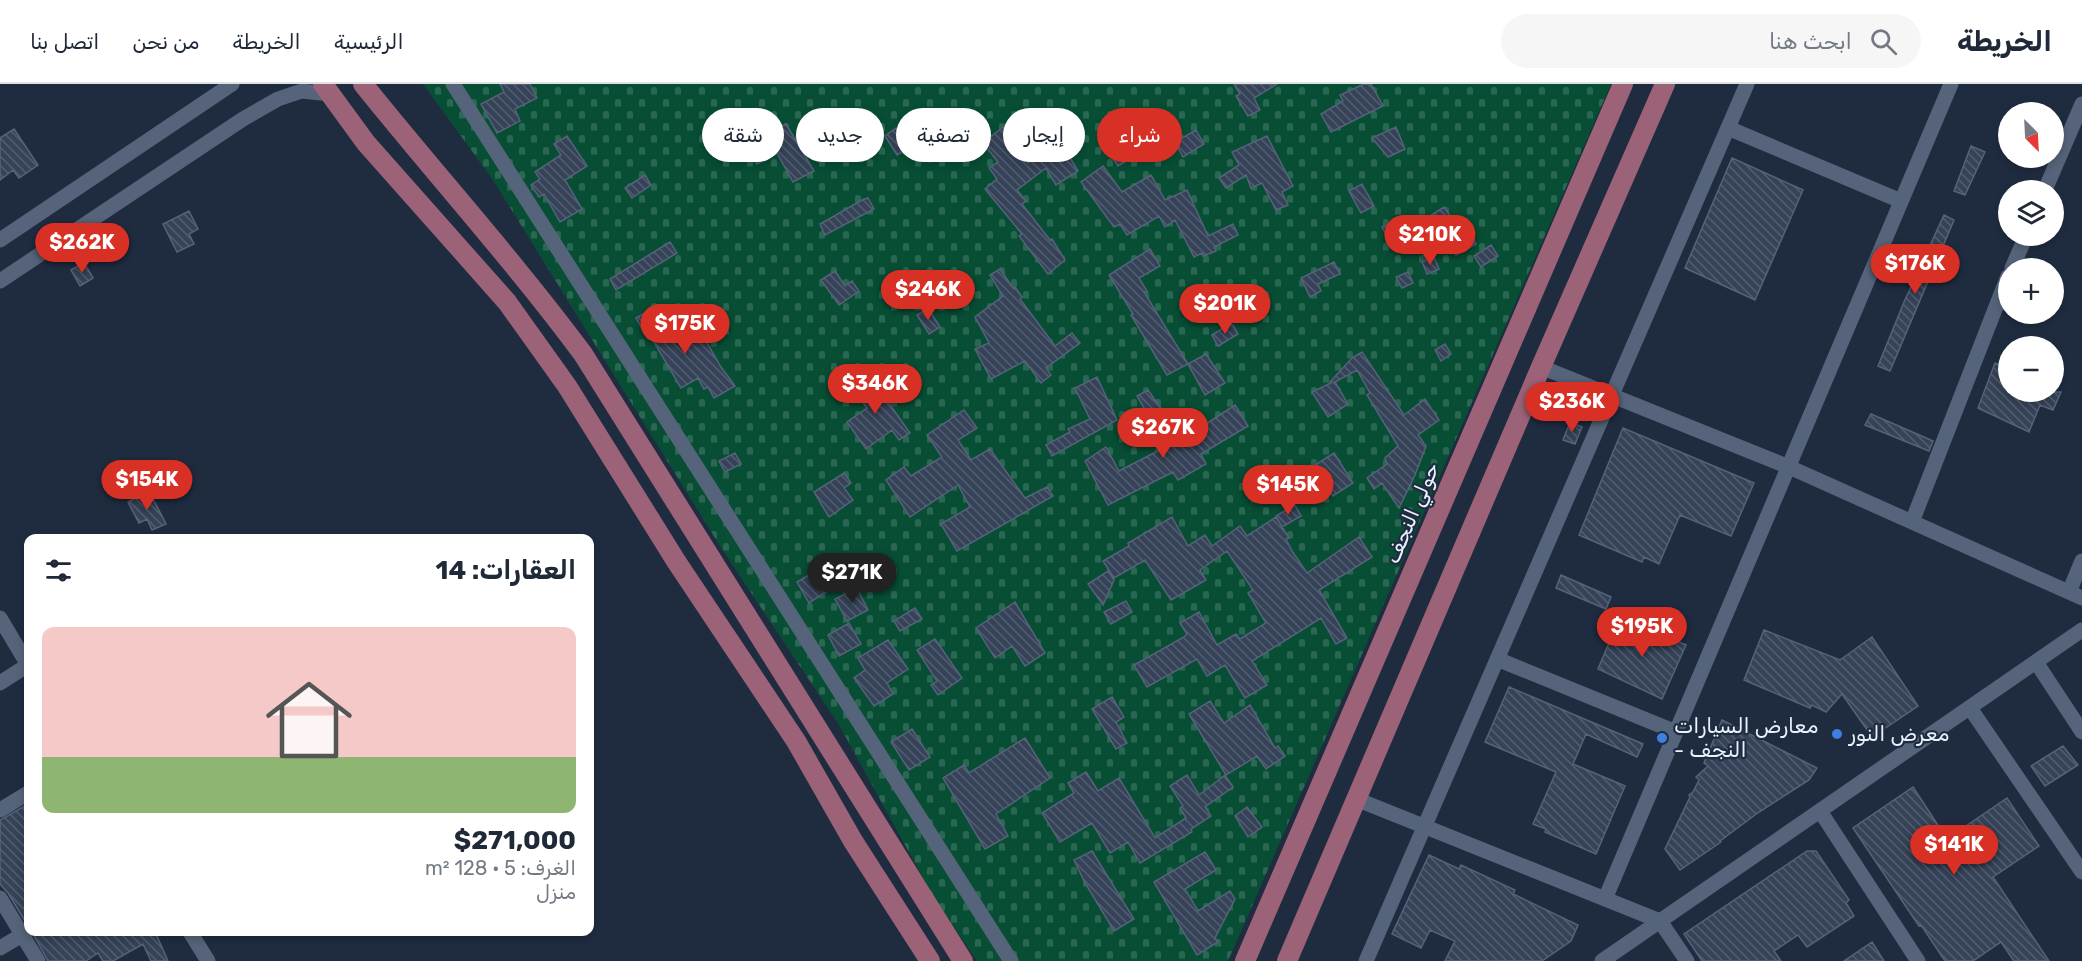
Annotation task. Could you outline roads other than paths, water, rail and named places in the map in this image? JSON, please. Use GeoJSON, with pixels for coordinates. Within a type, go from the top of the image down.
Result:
{"type":"FeatureCollection","features":[{"type":"Feature","properties":{"kind":"main road"},"geometry":{"type":"LineString","coordinates":[[363,84],[528,283],[583,354],[963,961]]}},
{"type":"Feature","properties":{"kind":"main road","name":"حولي النجف"},"geometry":{"type":"LineString","coordinates":[[1245,961],[1623,84]]}},
{"type":"Feature","properties":{"kind":"main road"},"geometry":{"type":"LineString","coordinates":[[1287,961],[1541,367],[1665,84]]}},
{"type":"Feature","properties":{"kind":"main road"},"geometry":{"type":"LineString","coordinates":[[327,89],[366,143],[507,302],[567,386],[676,561],[796,741],[853,841],[930,961]]}},
{"type":"Feature","properties":{"kind":"main road"},"geometry":{"type":"LineString","coordinates":[[466,257],[474,259],[487,252],[489,237]]}},
{"type":"Feature","properties":{"kind":"main road"},"geometry":{"type":"LineString","coordinates":[[507,302],[506,296],[512,286],[517,283],[528,283]]}},
{"type":"Feature","properties":{"kind":"street"},"geometry":{"type":"LineString","coordinates":[[0,240],[232,84]]}},
{"type":"Feature","properties":{"kind":"street"},"geometry":{"type":"LineString","coordinates":[[288,96],[298,90],[301,84]]}},
{"type":"Feature","properties":{"kind":"street"},"geometry":{"type":"LineString","coordinates":[[453,84],[1011,961]]}},
{"type":"Feature","properties":{"kind":"street"},"geometry":{"type":"LineString","coordinates":[[1366,961],[1747,84]]}},
{"type":"Feature","properties":{"kind":"street"},"geometry":{"type":"LineString","coordinates":[[1605,899],[1951,84]]}},
{"type":"Feature","properties":{"kind":"street"},"geometry":{"type":"LineString","coordinates":[[0,281],[243,119],[278,99],[302,91],[327,89]]}},
{"type":"Feature","properties":{"kind":"street"},"geometry":{"type":"LineString","coordinates":[[2050,180],[2078,127],[2082,104]]}},
{"type":"Feature","properties":{"kind":"street"},"geometry":{"type":"LineString","coordinates":[[1728,128],[1901,201]]}},
{"type":"Feature","properties":{"kind":"street"},"geometry":{"type":"LineString","coordinates":[[1912,522],[1998,302]]}},
{"type":"Feature","properties":{"kind":"street"},"geometry":{"type":"LineString","coordinates":[[1541,367],[1789,467],[2075,595],[2082,561]]}},
{"type":"Feature","properties":{"kind":"street"},"geometry":{"type":"LineString","coordinates":[[0,618],[24,658]]}},
{"type":"Feature","properties":{"kind":"street"},"geometry":{"type":"LineString","coordinates":[[1602,961],[2082,630]]}},
{"type":"Feature","properties":{"kind":"street"},"geometry":{"type":"LineString","coordinates":[[1497,659],[1676,732]]}},
{"type":"Feature","properties":{"kind":"street"},"geometry":{"type":"LineString","coordinates":[[2036,662],[2082,732]]}},
{"type":"Feature","properties":{"kind":"street"},"geometry":{"type":"LineString","coordinates":[[0,683],[24,668]]}},
{"type":"Feature","properties":{"kind":"street"},"geometry":{"type":"LineString","coordinates":[[1970,708],[2082,872]]}},
{"type":"Feature","properties":{"kind":"street"},"geometry":{"type":"LineString","coordinates":[[0,810],[24,795]]}},
{"type":"Feature","properties":{"kind":"street"},"geometry":{"type":"LineString","coordinates":[[1356,799],[1660,921],[1687,961]]}},
{"type":"Feature","properties":{"kind":"street"},"geometry":{"type":"LineString","coordinates":[[1820,811],[1918,961]]}},
{"type":"Feature","properties":{"kind":"street"},"geometry":{"type":"LineString","coordinates":[[0,898],[38,961]]}},
{"type":"Feature","properties":{"kind":"street"},"geometry":{"type":"LineString","coordinates":[[0,948],[22,935]]}},
{"type":"Feature","properties":{"kind":"street"},"geometry":{"type":"LineString","coordinates":[[192,936],[208,961]]}},
{"type":"Feature","properties":{"kind":"place","name":"معرض النور"},"geometry":{"type":"Point","coordinates":[1837,734]}},
{"type":"Feature","properties":{"kind":"place","name":"معارض السيارات - النجف"},"geometry":{"type":"Point","coordinates":[1662,738]}}]}
